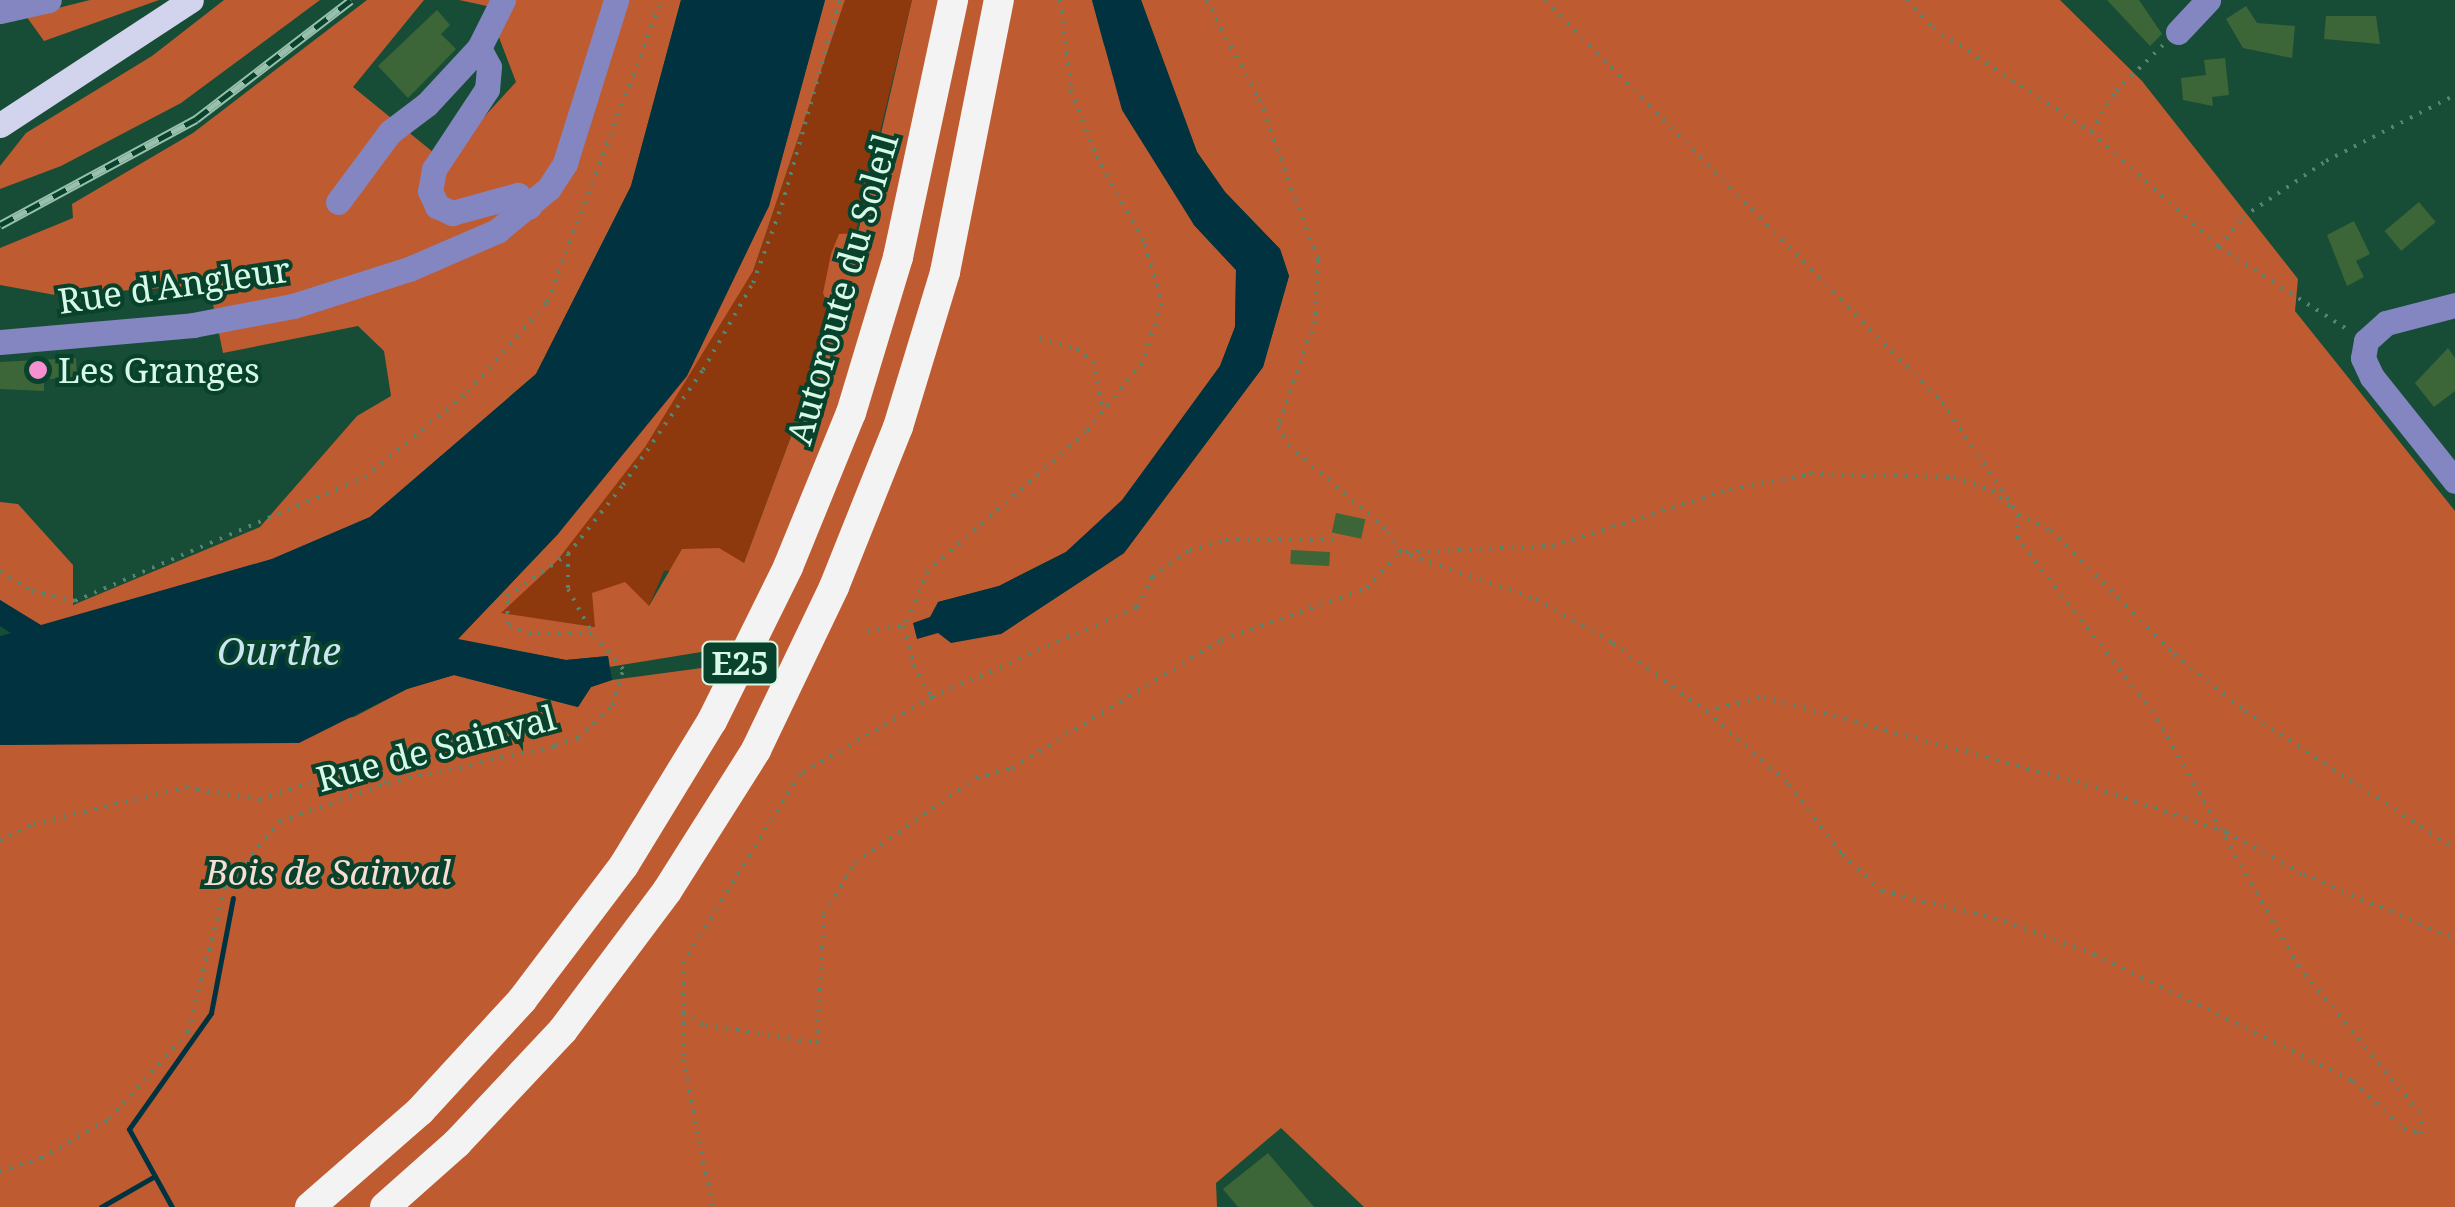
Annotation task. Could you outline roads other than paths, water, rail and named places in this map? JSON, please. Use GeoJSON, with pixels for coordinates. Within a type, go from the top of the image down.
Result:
{"type":"FeatureCollection","features":[{"type":"Feature","properties":{"kind":"highway","name":"Autoroute du Soleil"},"geometry":{"type":"LineString","coordinates":[[310,1207],[420,1111],[522,1000],[624,865],[712,720],[788,567],[851,413],[898,257],[953,0]]}},
{"type":"Feature","properties":{"kind":"highway","name":"E25"},"geometry":{"type":"LineString","coordinates":[[385,1207],[457,1143],[563,1030],[667,892],[756,750],[834,588],[898,426],[946,272],[998,0]]}},
{"type":"Feature","properties":{"kind":"main road"},"geometry":{"type":"LineString","coordinates":[[0,125],[191,0]]}},
{"type":"Feature","properties":{"kind":"street"},"geometry":{"type":"LineString","coordinates":[[0,11],[49,0]]}},
{"type":"Feature","properties":{"kind":"street"},"geometry":{"type":"LineString","coordinates":[[338,202],[390,132],[427,104],[479,48],[503,0]]}},
{"type":"Feature","properties":{"kind":"street","name":"Rue d'Angleur"},"geometry":{"type":"LineString","coordinates":[[0,342],[193,325],[293,306],[464,249],[529,207],[565,163],[616,0]]}},
{"type":"Feature","properties":{"kind":"street"},"geometry":{"type":"LineString","coordinates":[[2178,32],[2208,0]]}},
{"type":"Feature","properties":{"kind":"street"},"geometry":{"type":"LineString","coordinates":[[479,48],[489,67],[487,89],[434,169],[430,191],[438,206],[452,213],[518,195],[529,207]]}},
{"type":"Feature","properties":{"kind":"street"},"geometry":{"type":"LineString","coordinates":[[2455,305],[2386,323],[2366,341],[2364,358],[2372,377],[2455,481]]}},
{"type":"Feature","properties":{"kind":"water","name":"Ourthe"},"geometry":{"type":"Polygon","coordinates":[[[681,0],[825,0],[769,206],[687,376],[558,534],[458,639],[566,660],[608,656],[612,680],[591,687],[578,707],[454,675],[407,689],[299,743],[0,745],[0,636],[11,633],[0,626],[0,600],[41,625],[272,559],[370,517],[536,374],[631,186],[681,0]]]}},
{"type":"Feature","properties":{"kind":"water"},"geometry":{"type":"Polygon","coordinates":[[[1092,0],[1141,0],[1197,152],[1225,192],[1280,249],[1289,276],[1263,367],[1124,553],[1001,634],[951,643],[938,633],[917,639],[913,623],[930,617],[938,602],[999,586],[1066,552],[1122,500],[1220,366],[1235,327],[1236,270],[1194,225],[1122,110],[1092,0]]]}},
{"type":"Feature","properties":{"kind":"waterway"},"geometry":{"type":"LineString","coordinates":[[172,1207],[129,1129],[211,1013],[233,898]]}},
{"type":"Feature","properties":{"kind":"waterway"},"geometry":{"type":"LineString","coordinates":[[101,1207],[155,1176]]}},
{"type":"Feature","properties":{"kind":"railway"},"geometry":{"type":"LineString","coordinates":[[0,225],[196,119],[351,0]]}},
{"type":"Feature","properties":{"kind":"place","name":"Les Granges"},"geometry":{"type":"Point","coordinates":[38,370]}},
{"type":"Feature","properties":{"kind":"park label","name":"Bois de Sainval"},"geometry":{"type":"Point","coordinates":[328,872]}}]}
